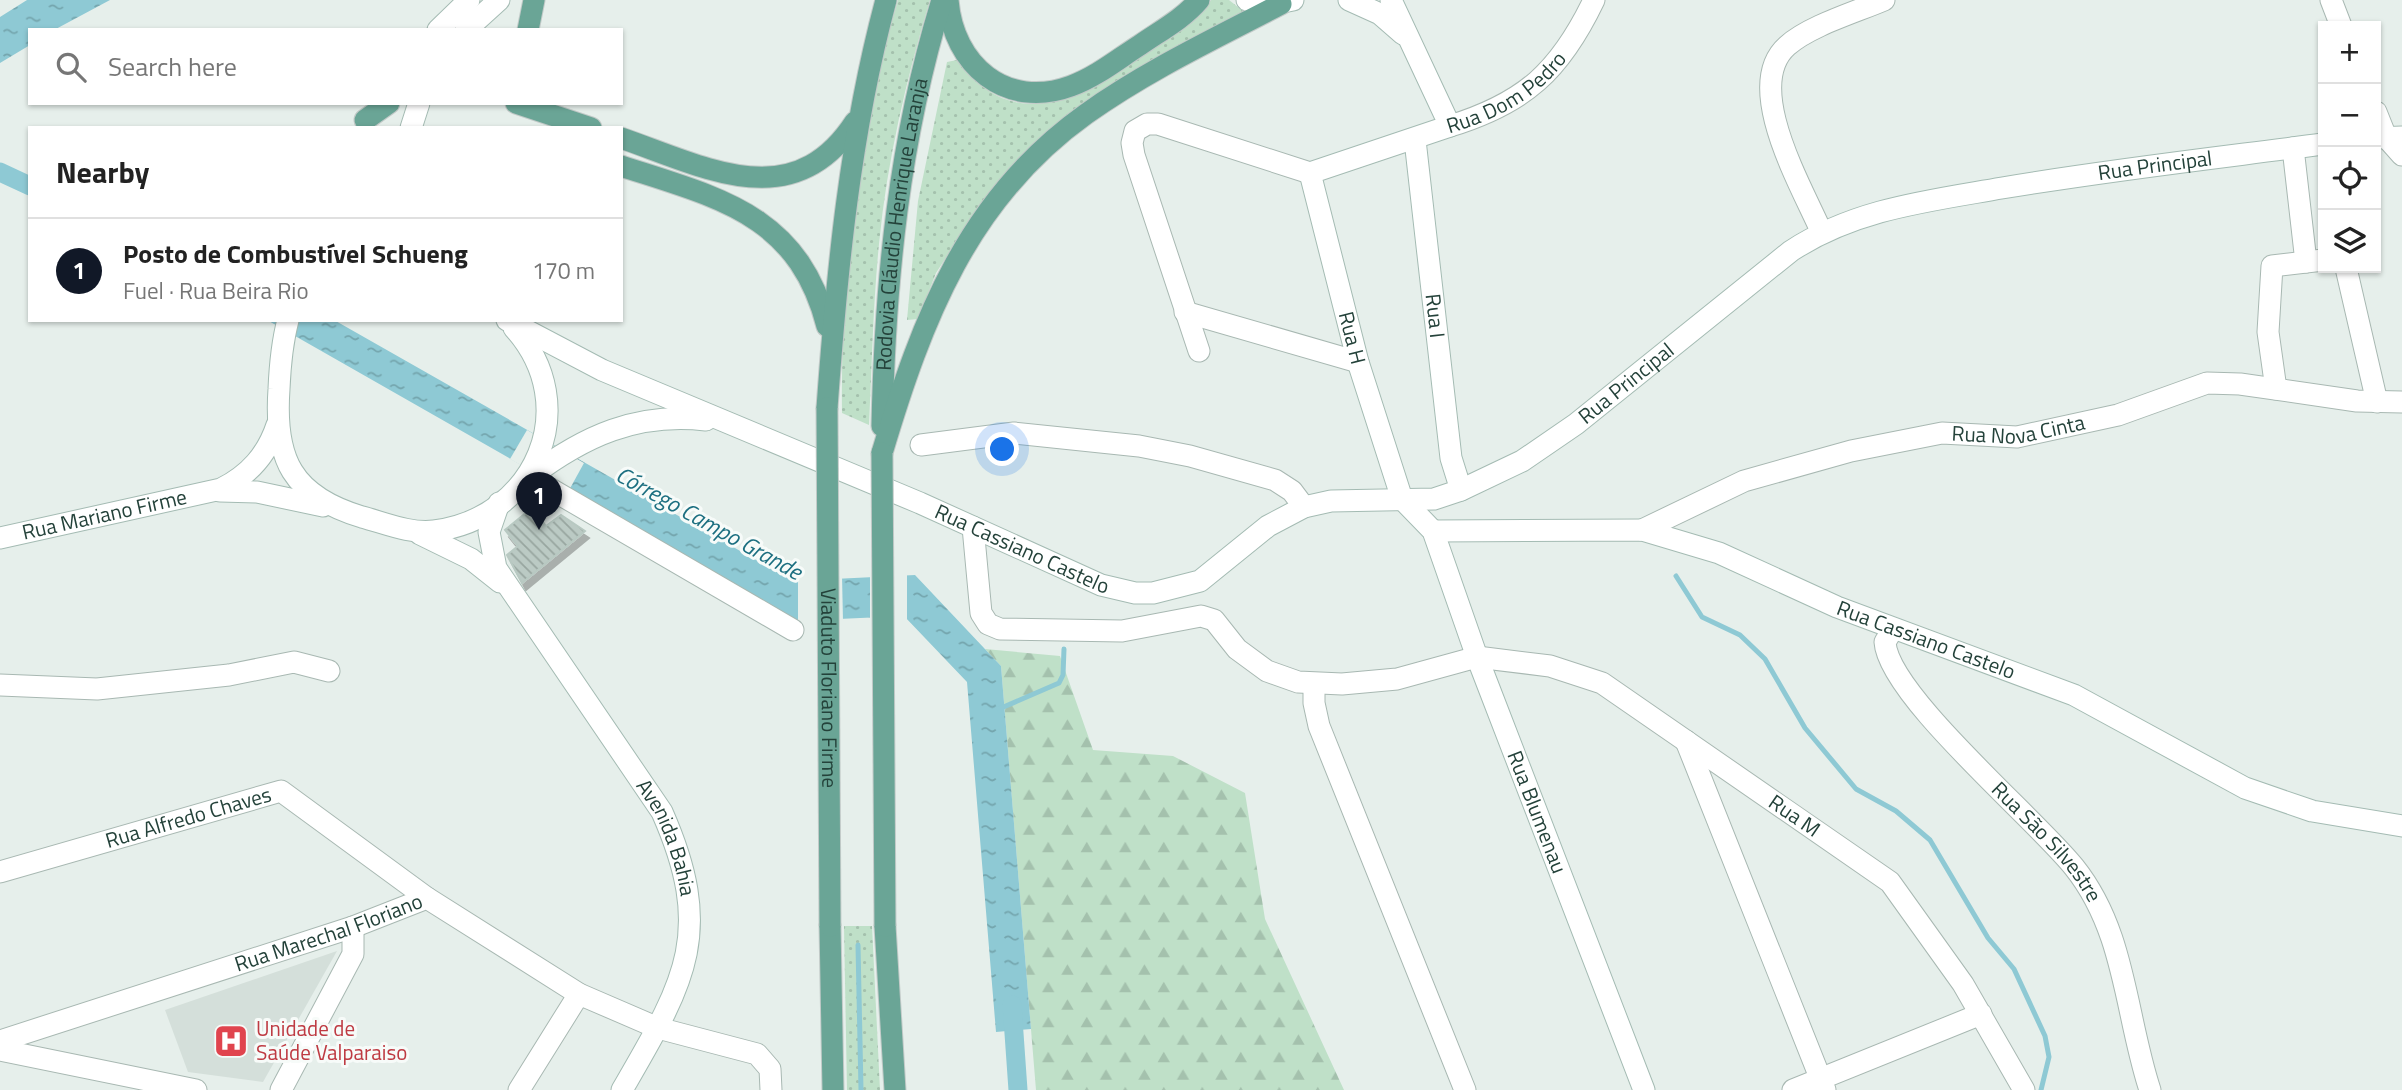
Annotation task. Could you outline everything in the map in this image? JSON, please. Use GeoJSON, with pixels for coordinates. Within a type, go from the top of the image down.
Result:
{"type":"FeatureCollection","features":[{"type":"Feature","properties":{"kind":"main road"},"geometry":{"type":"LineString","coordinates":[[528,28],[534,0]]}},
{"type":"Feature","properties":{"kind":"main road"},"geometry":{"type":"LineString","coordinates":[[830,369],[841,237],[861,107],[886,0]]}},
{"type":"Feature","properties":{"kind":"main road","name":"Rodovia Cláudio Henrique Laranja"},"geometry":{"type":"LineString","coordinates":[[884,438],[884,327],[896,201],[920,76],[942,0]]}},
{"type":"Feature","properties":{"kind":"main road"},"geometry":{"type":"LineString","coordinates":[[948,0],[953,27],[972,64],[1004,86],[1044,92],[1069,87],[1092,76],[1182,17],[1199,0]]}},
{"type":"Feature","properties":{"kind":"main road"},"geometry":{"type":"LineString","coordinates":[[895,1090],[885,926],[884,438],[918,341],[944,281],[981,220],[1021,170],[1063,131],[1111,97],[1290,1]]}},
{"type":"Feature","properties":{"kind":"main road"},"geometry":{"type":"LineString","coordinates":[[367,117],[386,105]]}},
{"type":"Feature","properties":{"kind":"main road"},"geometry":{"type":"LineString","coordinates":[[522,105],[583,125]]}},
{"type":"Feature","properties":{"kind":"main road"},"geometry":{"type":"LineString","coordinates":[[555,105],[583,125]]}},
{"type":"Feature","properties":{"kind":"main road"},"geometry":{"type":"LineString","coordinates":[[623,139],[722,173],[769,178],[799,171],[826,156],[847,134],[861,107]]}},
{"type":"Feature","properties":{"kind":"main road"},"geometry":{"type":"LineString","coordinates":[[623,167],[732,204],[776,234],[803,267],[818,295],[827,326],[830,369]]}},
{"type":"Feature","properties":{"kind":"main road","name":"Viaduto Floriano Firme"},"geometry":{"type":"LineString","coordinates":[[830,369],[827,408],[832,1090]]}},
{"type":"Feature","properties":{"kind":"street"},"geometry":{"type":"LineString","coordinates":[[440,28],[469,0]]}},
{"type":"Feature","properties":{"kind":"street"},"geometry":{"type":"LineString","coordinates":[[468,28],[499,0]]}},
{"type":"Feature","properties":{"kind":"street"},"geometry":{"type":"LineString","coordinates":[[1247,0],[1268,5],[1290,1]]}},
{"type":"Feature","properties":{"kind":"street"},"geometry":{"type":"LineString","coordinates":[[1349,0],[1380,14],[1411,46]]}},
{"type":"Feature","properties":{"kind":"street"},"geometry":{"type":"LineString","coordinates":[[1391,0],[1450,126]]}},
{"type":"Feature","properties":{"kind":"street","name":"Rua Dom Pedro"},"geometry":{"type":"LineString","coordinates":[[1310,173],[1415,140],[1507,105],[1531,89],[1564,52],[1594,0]]}},
{"type":"Feature","properties":{"kind":"street"},"geometry":{"type":"LineString","coordinates":[[1821,231],[1776,124],[1770,97],[1770,74],[1777,56],[1801,36],[1884,0]]}},
{"type":"Feature","properties":{"kind":"street"},"geometry":{"type":"LineString","coordinates":[[2331,0],[2339,21]]}},
{"type":"Feature","properties":{"kind":"street"},"geometry":{"type":"LineString","coordinates":[[412,126],[418,105]]}},
{"type":"Feature","properties":{"kind":"street"},"geometry":{"type":"LineString","coordinates":[[1199,351],[1134,155],[1132,143],[1135,131],[1147,124],[1158,124],[1310,173]]}},
{"type":"Feature","properties":{"kind":"street"},"geometry":{"type":"LineString","coordinates":[[2388,137],[2402,155]]}},
{"type":"Feature","properties":{"kind":"street","name":"Rua I"},"geometry":{"type":"LineString","coordinates":[[1415,140],[1451,458],[1461,490]]}},
{"type":"Feature","properties":{"kind":"street","name":"Rua Principal"},"geometry":{"type":"LineString","coordinates":[[1304,507],[1331,501],[1434,499],[1461,490],[1522,461],[1548,445],[1791,251],[1821,231],[1907,203],[2067,177],[2318,145]]}},
{"type":"Feature","properties":{"kind":"street"},"geometry":{"type":"LineString","coordinates":[[2276,388],[2268,332],[2273,266],[2314,261],[2293,148]]}},
{"type":"Feature","properties":{"kind":"street","name":"Rua H"},"geometry":{"type":"LineString","coordinates":[[1310,173],[1357,362],[1402,499]]}},
{"type":"Feature","properties":{"kind":"street"},"geometry":{"type":"LineString","coordinates":[[2347,273],[2377,402]]}},
{"type":"Feature","properties":{"kind":"street"},"geometry":{"type":"LineString","coordinates":[[1185,312],[1357,362]]}},
{"type":"Feature","properties":{"kind":"street"},"geometry":{"type":"LineString","coordinates":[[507,322],[525,341],[541,371],[548,405],[544,440],[530,476],[793,630]]}},
{"type":"Feature","properties":{"kind":"street","name":"Rua Cassiano Castelo"},"geometry":{"type":"LineString","coordinates":[[509,322],[602,370],[973,527],[1101,585],[1135,593],[1153,593],[1200,581],[1268,526],[1304,507]]}},
{"type":"Feature","properties":{"kind":"street"},"geometry":{"type":"LineString","coordinates":[[286,329],[277,425],[279,441],[292,471],[311,493],[335,509]]}},
{"type":"Feature","properties":{"kind":"street","name":"Rua Nova Cinta"},"geometry":{"type":"LineString","coordinates":[[1642,530],[1745,481],[1851,451],[1942,433],[2017,437],[2118,415],[2207,383],[2276,388],[2377,402],[2402,402]]}},
{"type":"Feature","properties":{"kind":"street","name":"Rua Cassiano Castelo"},"geometry":{"type":"LineString","coordinates":[[415,532],[466,523],[499,503],[530,476],[565,452],[603,431],[638,421],[674,417],[728,424]]}},
{"type":"Feature","properties":{"kind":"street"},"geometry":{"type":"LineString","coordinates":[[209,493],[232,484],[252,469],[267,449],[277,425]]}},
{"type":"Feature","properties":{"kind":"street"},"geometry":{"type":"LineString","coordinates":[[921,445],[1014,433],[1139,446],[1190,456],[1275,480],[1292,491],[1304,507]]}},
{"type":"Feature","properties":{"kind":"street"},"geometry":{"type":"LineString","coordinates":[[209,493],[257,492],[335,509],[415,532]]}},
{"type":"Feature","properties":{"kind":"street","name":"Rua Mariano Firme"},"geometry":{"type":"LineString","coordinates":[[0,538],[209,493]]}},
{"type":"Feature","properties":{"kind":"street"},"geometry":{"type":"LineString","coordinates":[[1402,499],[1433,531]]}},
{"type":"Feature","properties":{"kind":"street","name":"Avenida Bahia"},"geometry":{"type":"LineString","coordinates":[[499,503],[489,533],[492,556],[523,607],[662,812],[677,845],[686,877],[689,942],[686,963],[658,1028],[622,1090]]}},
{"type":"Feature","properties":{"kind":"street"},"geometry":{"type":"LineString","coordinates":[[973,527],[981,613],[993,627],[1122,631],[1201,616],[1213,620],[1237,649],[1267,671],[1314,684],[1397,679],[1477,657]]}},
{"type":"Feature","properties":{"kind":"street","name":"Rua Cassiano Castelo"},"geometry":{"type":"LineString","coordinates":[[1433,531],[1642,530],[1718,553],[1836,607],[2074,695],[2245,788],[2312,811],[2402,826]]}},
{"type":"Feature","properties":{"kind":"street","name":"Rua Blumenau"},"geometry":{"type":"LineString","coordinates":[[1433,531],[1477,657],[1644,1090]]}},
{"type":"Feature","properties":{"kind":"street","name":"Avenida Bahia"},"geometry":{"type":"LineString","coordinates":[[415,532],[471,559],[508,589],[523,607]]}},
{"type":"Feature","properties":{"kind":"street","name":"Rua São Silvestre"},"geometry":{"type":"LineString","coordinates":[[1893,629],[1885,642],[1886,654],[1893,670],[1963,750],[2073,865],[2090,890],[2116,943],[2133,1032],[2150,1090]]}},
{"type":"Feature","properties":{"kind":"street","name":"Rua M"},"geometry":{"type":"LineString","coordinates":[[1477,657],[1550,666],[1601,683],[1890,882],[1981,1014],[2024,1090]]}},
{"type":"Feature","properties":{"kind":"street"},"geometry":{"type":"LineString","coordinates":[[0,685],[97,689],[229,675],[294,662],[329,671]]}},
{"type":"Feature","properties":{"kind":"street"},"geometry":{"type":"LineString","coordinates":[[1314,684],[1314,703],[1319,726],[1465,1090]]}},
{"type":"Feature","properties":{"kind":"street"},"geometry":{"type":"LineString","coordinates":[[1686,740],[1823,1085]]}},
{"type":"Feature","properties":{"kind":"street","name":"Rua Alfredo Chaves"},"geometry":{"type":"LineString","coordinates":[[0,872],[281,791],[427,898]]}},
{"type":"Feature","properties":{"kind":"street","name":"Rua Marechal Floriano"},"geometry":{"type":"LineString","coordinates":[[0,1041],[353,927],[427,898],[579,994],[658,1028],[757,1054],[770,1069],[771,1090]]}},
{"type":"Feature","properties":{"kind":"street"},"geometry":{"type":"LineString","coordinates":[[281,1090],[353,954],[353,927]]}},
{"type":"Feature","properties":{"kind":"street"},"geometry":{"type":"LineString","coordinates":[[519,1090],[579,994]]}},
{"type":"Feature","properties":{"kind":"street"},"geometry":{"type":"LineString","coordinates":[[1793,1090],[1823,1085],[1981,1014]]}},
{"type":"Feature","properties":{"kind":"street"},"geometry":{"type":"LineString","coordinates":[[0,1050],[195,1090]]}},
{"type":"Feature","properties":{"kind":"shaded area","name":"Unidade de Saúde Valparaiso"},"geometry":{"type":"Polygon","coordinates":[[[337,951],[263,1082],[188,1072],[165,1010],[337,951]]]}},
{"type":"Feature","properties":{"kind":"green space"},"geometry":{"type":"Polygon","coordinates":[[[898,0],[930,0],[898,121],[887,182],[875,289],[869,425],[842,413],[844,309],[862,152],[898,0]]]}},
{"type":"Feature","properties":{"kind":"green space"},"geometry":{"type":"Polygon","coordinates":[[[1211,0],[1229,0],[1243,11],[1243,15],[1107,89],[972,217],[936,273],[918,319],[907,320],[918,201],[947,62],[957,60],[980,84],[1003,98],[1026,104],[1049,102],[1073,95],[1120,69],[1172,36],[1205,9],[1211,0]]]}},
{"type":"Feature","properties":{"kind":"green space"},"geometry":{"type":"Polygon","coordinates":[[[985,649],[1060,656],[1093,750],[1173,756],[1245,793],[1265,919],[1344,1090],[1036,1090],[1001,666],[985,649]]]}},
{"type":"Feature","properties":{"kind":"green space"},"geometry":{"type":"Polygon","coordinates":[[[844,926],[872,926],[880,1090],[847,1090],[844,926]]]}},
{"type":"Feature","properties":{"kind":"water"},"geometry":{"type":"Polygon","coordinates":[[[27,0],[110,0],[58,28],[28,28],[28,46],[0,63],[0,17],[27,0]]]}},
{"type":"Feature","properties":{"kind":"water"},"geometry":{"type":"Polygon","coordinates":[[[271,322],[338,322],[793,581],[915,575],[1001,666],[1031,1029],[996,1032],[967,682],[904,616],[795,621],[271,322]]]}},
{"type":"Feature","properties":{"kind":"pier"},"geometry":{"type":"Polygon","coordinates":[[[527,430],[584,463],[568,492],[510,459],[527,430]]]}},
{"type":"Feature","properties":{"kind":"pier"},"geometry":{"type":"Polygon","coordinates":[[[907,571],[907,625],[902,619],[870,621],[870,574],[907,571]]]}},
{"type":"Feature","properties":{"kind":"pier"},"geometry":{"type":"Polygon","coordinates":[[[842,575],[843,622],[798,624],[798,578],[842,575]]]}},
{"type":"Feature","properties":{"kind":"building"},"geometry":{"type":"Polygon","coordinates":[[[532,508],[546,526],[561,515],[585,531],[522,583],[507,555],[518,546],[505,530],[532,508]]]}},
{"type":"Feature","properties":{"kind":"waterway","name":"Córrego Campo Grande"},"geometry":{"type":"LineString","coordinates":[[0,172],[28,185]]}},
{"type":"Feature","properties":{"kind":"waterway"},"geometry":{"type":"LineString","coordinates":[[1676,576],[1702,617],[1740,635],[1765,659],[1805,728],[1856,789],[1896,811],[1930,840],[1988,938],[2014,969],[2045,1036],[2049,1057],[2041,1090]]}},
{"type":"Feature","properties":{"kind":"waterway"},"geometry":{"type":"LineString","coordinates":[[999,709],[1059,683],[1063,675],[1064,649]]}},
{"type":"Feature","properties":{"kind":"waterway"},"geometry":{"type":"LineString","coordinates":[[858,945],[861,1090]]}},
{"type":"Feature","properties":{"kind":"waterway","name":"Córrego Campo Grande"},"geometry":{"type":"LineString","coordinates":[[1012,1005],[1018,1090]]}},
{"type":"Feature","properties":{"kind":"place","name":"Posto de Combustível Schueng"},"geometry":{"type":"Point","coordinates":[539,530]}},
{"type":"Feature","properties":{"kind":"place","name":"Unidade de Saúde Valparaiso"},"geometry":{"type":"Point","coordinates":[231,1041]}}]}
